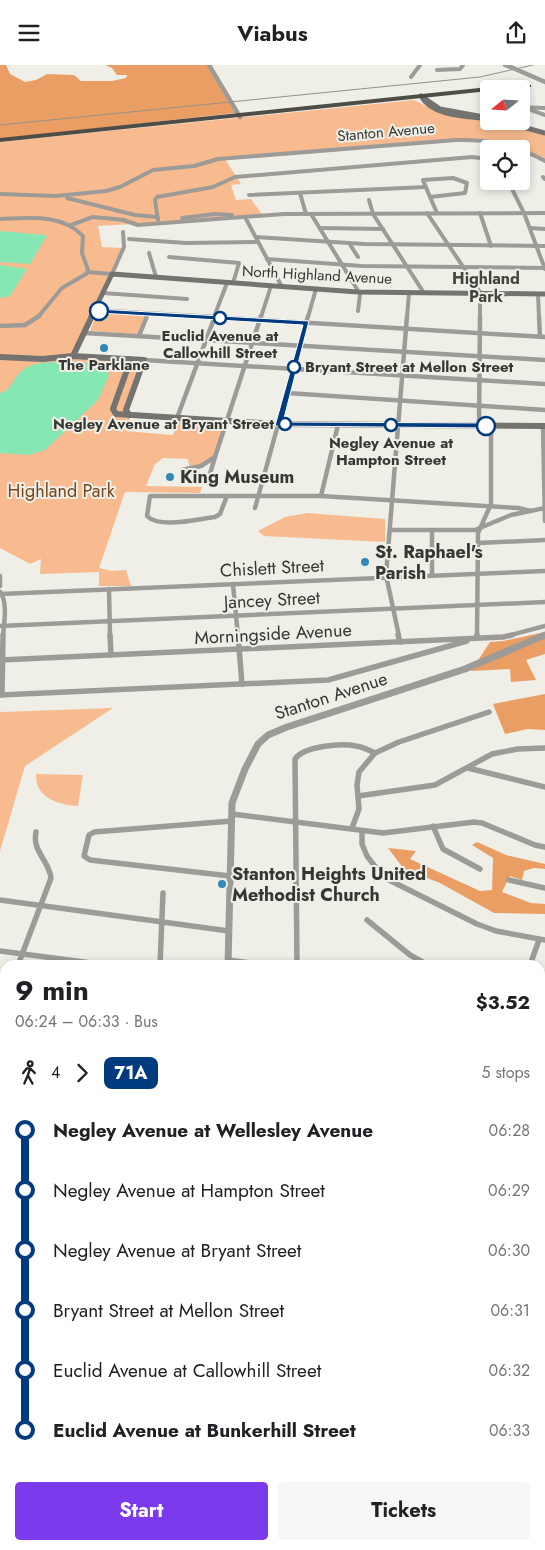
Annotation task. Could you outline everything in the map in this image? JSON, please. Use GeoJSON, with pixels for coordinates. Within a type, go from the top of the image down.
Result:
{"type":"FeatureCollection","features":[{"type":"Feature","properties":{"kind":"highway"},"geometry":{"type":"LineString","coordinates":[[530,86],[545,83]]}},
{"type":"Feature","properties":{"kind":"highway"},"geometry":{"type":"LineString","coordinates":[[0,141],[480,91]]}},
{"type":"Feature","properties":{"kind":"main road"},"geometry":{"type":"LineString","coordinates":[[422,97],[427,105],[436,109],[480,116]]}},
{"type":"Feature","properties":{"kind":"main road"},"geometry":{"type":"LineString","coordinates":[[530,128],[545,133]]}},
{"type":"Feature","properties":{"kind":"main road"},"geometry":{"type":"LineString","coordinates":[[530,129],[545,133]]}},
{"type":"Feature","properties":{"kind":"main road"},"geometry":{"type":"LineString","coordinates":[[73,356],[112,274]]}},
{"type":"Feature","properties":{"kind":"main road","name":"North Highland Avenue"},"geometry":{"type":"LineString","coordinates":[[112,274],[358,292],[545,294]]}},
{"type":"Feature","properties":{"kind":"main road"},"geometry":{"type":"LineString","coordinates":[[0,357],[40,359],[73,356],[144,360],[126,410],[129,415]]}},
{"type":"Feature","properties":{"kind":"main road"},"geometry":{"type":"LineString","coordinates":[[128,359],[128,367],[113,409],[116,414],[278,424],[544,426]]}},
{"type":"Feature","properties":{"kind":"street"},"geometry":{"type":"LineString","coordinates":[[209,65],[239,116]]}},
{"type":"Feature","properties":{"kind":"street"},"geometry":{"type":"LineString","coordinates":[[411,77],[420,65]]}},
{"type":"Feature","properties":{"kind":"street"},"geometry":{"type":"LineString","coordinates":[[505,65],[545,83]]}},
{"type":"Feature","properties":{"kind":"street"},"geometry":{"type":"LineString","coordinates":[[437,70],[462,67]]}},
{"type":"Feature","properties":{"kind":"street"},"geometry":{"type":"LineString","coordinates":[[530,108],[545,108]]}},
{"type":"Feature","properties":{"kind":"street"},"geometry":{"type":"LineString","coordinates":[[530,109],[545,115]]}},
{"type":"Feature","properties":{"kind":"street","name":"Stanton Avenue"},"geometry":{"type":"LineString","coordinates":[[56,196],[110,190],[153,170],[194,166],[224,159],[471,139],[510,144],[526,149],[545,161]]}},
{"type":"Feature","properties":{"kind":"street"},"geometry":{"type":"LineString","coordinates":[[158,219],[155,201],[157,197],[212,187],[236,177],[472,157],[480,158]]}},
{"type":"Feature","properties":{"kind":"street"},"geometry":{"type":"LineString","coordinates":[[430,197],[465,193],[467,183],[464,179],[457,178],[423,180],[430,197],[437,213]]}},
{"type":"Feature","properties":{"kind":"street"},"geometry":{"type":"LineString","coordinates":[[249,195],[426,187]]}},
{"type":"Feature","properties":{"kind":"street"},"geometry":{"type":"LineString","coordinates":[[267,259],[341,264],[545,268],[524,213],[512,190]]}},
{"type":"Feature","properties":{"kind":"street"},"geometry":{"type":"LineString","coordinates":[[300,193],[308,214],[320,228],[360,294],[358,311]]}},
{"type":"Feature","properties":{"kind":"street"},"geometry":{"type":"LineString","coordinates":[[0,194],[56,196],[94,203],[138,216],[158,219]]}},
{"type":"Feature","properties":{"kind":"street"},"geometry":{"type":"LineString","coordinates":[[369,200],[373,214],[424,293]]}},
{"type":"Feature","properties":{"kind":"street"},"geometry":{"type":"LineString","coordinates":[[426,213],[480,294],[479,426]]}},
{"type":"Feature","properties":{"kind":"street"},"geometry":{"type":"LineString","coordinates":[[480,213],[491,246]]}},
{"type":"Feature","properties":{"kind":"street"},"geometry":{"type":"LineString","coordinates":[[123,220],[141,225],[308,214],[545,213]]}},
{"type":"Feature","properties":{"kind":"street"},"geometry":{"type":"LineString","coordinates":[[0,219],[42,219],[71,225],[95,217],[123,220],[222,214],[243,215],[282,287]]}},
{"type":"Feature","properties":{"kind":"street"},"geometry":{"type":"LineString","coordinates":[[0,326],[22,326],[36,320],[61,289],[87,272],[88,268],[82,253],[83,236],[71,225]]}},
{"type":"Feature","properties":{"kind":"street"},"geometry":{"type":"LineString","coordinates":[[320,228],[383,229]]}},
{"type":"Feature","properties":{"kind":"street"},"geometry":{"type":"LineString","coordinates":[[530,229],[545,229]]}},
{"type":"Feature","properties":{"kind":"street"},"geometry":{"type":"LineString","coordinates":[[112,274],[124,247],[123,232]]}},
{"type":"Feature","properties":{"kind":"street"},"geometry":{"type":"LineString","coordinates":[[256,237],[393,245],[545,246]]}},
{"type":"Feature","properties":{"kind":"street"},"geometry":{"type":"LineString","coordinates":[[129,239],[186,243],[258,242]]}},
{"type":"Feature","properties":{"kind":"street"},"geometry":{"type":"LineString","coordinates":[[349,243],[358,257]]}},
{"type":"Feature","properties":{"kind":"street"},"geometry":{"type":"LineString","coordinates":[[149,253],[156,277]]}},
{"type":"Feature","properties":{"kind":"street"},"geometry":{"type":"LineString","coordinates":[[169,257],[238,263],[214,317],[177,418]]}},
{"type":"Feature","properties":{"kind":"street","name":"North Highland Avenue"},"geometry":{"type":"LineString","coordinates":[[87,272],[112,274]]}},
{"type":"Feature","properties":{"kind":"street"},"geometry":{"type":"LineString","coordinates":[[215,457],[204,465],[182,470],[182,478],[192,481],[206,479],[210,476],[271,286]]}},
{"type":"Feature","properties":{"kind":"street"},"geometry":{"type":"LineString","coordinates":[[255,507],[316,289]]}},
{"type":"Feature","properties":{"kind":"street"},"geometry":{"type":"LineString","coordinates":[[103,293],[187,299]]}},
{"type":"Feature","properties":{"kind":"street"},"geometry":{"type":"LineString","coordinates":[[400,642],[387,577],[409,293]]}},
{"type":"Feature","properties":{"kind":"street"},"geometry":{"type":"LineString","coordinates":[[95,310],[542,337],[538,294]]}},
{"type":"Feature","properties":{"kind":"street"},"geometry":{"type":"LineString","coordinates":[[139,336],[148,313]]}},
{"type":"Feature","properties":{"kind":"street"},"geometry":{"type":"LineString","coordinates":[[84,333],[545,360]]}},
{"type":"Feature","properties":{"kind":"street"},"geometry":{"type":"LineString","coordinates":[[144,360],[545,384]]}},
{"type":"Feature","properties":{"kind":"street"},"geometry":{"type":"LineString","coordinates":[[287,393],[545,409]]}},
{"type":"Feature","properties":{"kind":"street"},"geometry":{"type":"LineString","coordinates":[[321,496],[338,425]]}},
{"type":"Feature","properties":{"kind":"street"},"geometry":{"type":"LineString","coordinates":[[1,593],[4,596],[1,695],[328,680],[477,638],[478,543],[479,529],[490,506],[491,426]]}},
{"type":"Feature","properties":{"kind":"street"},"geometry":{"type":"LineString","coordinates":[[544,426],[545,521]]}},
{"type":"Feature","properties":{"kind":"street"},"geometry":{"type":"LineString","coordinates":[[204,465],[213,467]]}},
{"type":"Feature","properties":{"kind":"street"},"geometry":{"type":"LineString","coordinates":[[227,496],[220,515],[161,523],[152,521],[147,516],[150,496],[227,496],[321,496],[490,506],[532,511]]}},
{"type":"Feature","properties":{"kind":"street"},"geometry":{"type":"LineString","coordinates":[[390,530],[479,529],[511,515],[545,508]]}},
{"type":"Feature","properties":{"kind":"street"},"geometry":{"type":"LineString","coordinates":[[432,531],[432,575]]}},
{"type":"Feature","properties":{"kind":"street"},"geometry":{"type":"LineString","coordinates":[[478,543],[545,540]]}},
{"type":"Feature","properties":{"kind":"street","name":"Chislett Street"},"geometry":{"type":"LineString","coordinates":[[1,593],[545,571]]}},
{"type":"Feature","properties":{"kind":"street"},"geometry":{"type":"LineString","coordinates":[[0,576],[0,586]]}},
{"type":"Feature","properties":{"kind":"street"},"geometry":{"type":"LineString","coordinates":[[233,584],[242,684]]}},
{"type":"Feature","properties":{"kind":"street"},"geometry":{"type":"LineString","coordinates":[[109,589],[111,655]]}},
{"type":"Feature","properties":{"kind":"street","name":"Jancey Street"},"geometry":{"type":"LineString","coordinates":[[2,626],[545,602]]}},
{"type":"Feature","properties":{"kind":"street","name":"Morningside Avenue"},"geometry":{"type":"LineString","coordinates":[[1,660],[503,637],[545,626]]}},
{"type":"Feature","properties":{"kind":"street","name":"Stanton Avenue"},"geometry":{"type":"LineString","coordinates":[[228,960],[232,803],[258,743],[287,727],[465,669],[545,635]]}},
{"type":"Feature","properties":{"kind":"street"},"geometry":{"type":"LineString","coordinates":[[352,828],[357,816],[359,772],[375,753],[399,742],[489,712]]}},
{"type":"Feature","properties":{"kind":"street"},"geometry":{"type":"LineString","coordinates":[[297,960],[296,759],[298,755],[338,744],[358,745],[375,753]]}},
{"type":"Feature","properties":{"kind":"street"},"geometry":{"type":"LineString","coordinates":[[358,797],[435,785],[446,782],[478,761],[499,752],[517,748],[545,748]]}},
{"type":"Feature","properties":{"kind":"street"},"geometry":{"type":"LineString","coordinates":[[468,768],[545,787]]}},
{"type":"Feature","properties":{"kind":"street"},"geometry":{"type":"LineString","coordinates":[[230,876],[85,858],[90,833],[232,818],[352,828],[362,831],[394,832],[466,822],[482,823],[534,845],[545,847]]}},
{"type":"Feature","properties":{"kind":"street"},"geometry":{"type":"LineString","coordinates":[[433,826],[443,849],[448,854],[480,869]]}},
{"type":"Feature","properties":{"kind":"street"},"geometry":{"type":"LineString","coordinates":[[362,831],[361,837],[368,859],[374,869],[383,877],[477,924],[496,931],[542,940],[532,960]]}},
{"type":"Feature","properties":{"kind":"street"},"geometry":{"type":"LineString","coordinates":[[20,960],[51,878],[49,866],[35,849],[33,840],[36,832]]}},
{"type":"Feature","properties":{"kind":"street"},"geometry":{"type":"LineString","coordinates":[[510,880],[545,888]]}},
{"type":"Feature","properties":{"kind":"street"},"geometry":{"type":"LineString","coordinates":[[160,960],[163,893]]}},
{"type":"Feature","properties":{"kind":"street"},"geometry":{"type":"LineString","coordinates":[[0,900],[229,931]]}},
{"type":"Feature","properties":{"kind":"street"},"geometry":{"type":"LineString","coordinates":[[367,920],[410,955],[419,960]]}},
{"type":"Feature","properties":{"kind":"street"},"geometry":{"type":"LineString","coordinates":[[0,951],[68,960]]}},
{"type":"Feature","properties":{"kind":"green space","name":"Highland Park"},"geometry":{"type":"Polygon","coordinates":[[[414,100],[432,109],[480,119],[480,130],[527,130],[545,135],[545,161],[530,154],[530,140],[471,139],[225,159],[241,184],[231,185],[236,200],[251,199],[263,216],[98,226],[102,247],[123,248],[74,356],[128,359],[113,411],[131,415],[125,431],[173,435],[179,418],[227,421],[215,457],[190,469],[188,459],[163,458],[155,464],[146,486],[202,487],[200,493],[125,492],[99,568],[112,571],[126,570],[131,586],[99,586],[99,572],[40,574],[41,559],[30,564],[0,548],[0,142],[414,100]]]}},
{"type":"Feature","properties":{"kind":"green space"},"geometry":{"type":"Polygon","coordinates":[[[98,312],[145,315],[138,334],[90,331],[98,312]]]}},
{"type":"Feature","properties":{"kind":"green space"},"geometry":{"type":"Polygon","coordinates":[[[140,361],[123,412],[115,411],[132,362],[140,361]]]}},
{"type":"Feature","properties":{"kind":"green space"},"geometry":{"type":"Polygon","coordinates":[[[307,513],[385,519],[385,542],[264,536],[258,531],[285,517],[307,513]]]}},
{"type":"Feature","properties":{"kind":"green space"},"geometry":{"type":"Polygon","coordinates":[[[113,708],[25,766],[0,851],[0,712],[113,708]]]}},
{"type":"Feature","properties":{"kind":"green space"},"geometry":{"type":"Polygon","coordinates":[[[36,774],[83,775],[78,806],[62,804],[43,794],[39,789],[36,774]]]}},
{"type":"Feature","properties":{"kind":"shaded area"},"geometry":{"type":"Polygon","coordinates":[[[0,65],[6,65],[10,74],[25,82],[36,80],[47,74],[74,75],[81,81],[112,81],[126,78],[127,75],[117,75],[112,68],[105,65],[207,65],[235,113],[0,139],[0,65]]]}},
{"type":"Feature","properties":{"kind":"shaded area"},"geometry":{"type":"Polygon","coordinates":[[[0,231],[47,235],[30,264],[0,262],[0,231]]]}},
{"type":"Feature","properties":{"kind":"shaded area"},"geometry":{"type":"Polygon","coordinates":[[[0,265],[27,269],[10,296],[0,298],[0,265]]]}},
{"type":"Feature","properties":{"kind":"shaded area"},"geometry":{"type":"Polygon","coordinates":[[[40,363],[88,363],[106,370],[109,375],[98,400],[45,450],[28,455],[0,453],[0,393],[8,389],[26,368],[40,363]]]}},
{"type":"Feature","properties":{"kind":"shaded area"},"geometry":{"type":"Polygon","coordinates":[[[545,632],[545,654],[526,660],[536,680],[511,682],[510,669],[471,671],[490,642],[545,632]]]}},
{"type":"Feature","properties":{"kind":"shaded area"},"geometry":{"type":"Polygon","coordinates":[[[545,694],[545,730],[528,729],[505,734],[493,704],[545,694]]]}},
{"type":"Feature","properties":{"kind":"shaded area"},"geometry":{"type":"Polygon","coordinates":[[[477,842],[506,855],[545,864],[545,869],[534,868],[524,871],[522,880],[510,876],[502,892],[531,903],[545,904],[545,914],[494,913],[440,883],[404,869],[388,848],[416,851],[410,859],[480,891],[492,890],[493,858],[472,845],[477,842]]]}},
{"type":"Feature","properties":{"kind":"railway"},"geometry":{"type":"LineString","coordinates":[[0,125],[480,77],[533,65]]}},
{"type":"Feature","properties":{"kind":"bus line","name":"71A"},"geometry":{"type":"LineString","coordinates":[[99,311],[307,323],[278,424],[486,426]]}},
{"type":"Feature","properties":{"kind":"place","name":"Euclid Avenue at Callowhill Street"},"geometry":{"type":"Point","coordinates":[220,318]}},
{"type":"Feature","properties":{"kind":"place","name":"The Parklane"},"geometry":{"type":"Point","coordinates":[104,348]}},
{"type":"Feature","properties":{"kind":"place","name":"Bryant Street at Mellon Street"},"geometry":{"type":"Point","coordinates":[294,367]}},
{"type":"Feature","properties":{"kind":"place","name":"Negley Avenue at Bryant Street"},"geometry":{"type":"Point","coordinates":[285,424]}},
{"type":"Feature","properties":{"kind":"place","name":"Negley Avenue at Hampton Street"},"geometry":{"type":"Point","coordinates":[391,425]}},
{"type":"Feature","properties":{"kind":"place","name":"King Museum"},"geometry":{"type":"Point","coordinates":[170,477]}},
{"type":"Feature","properties":{"kind":"place","name":"St. Raphael's Parish"},"geometry":{"type":"Point","coordinates":[365,562]}},
{"type":"Feature","properties":{"kind":"place","name":"Stanton Heights United Methodist Church"},"geometry":{"type":"Point","coordinates":[222,884]}},
{"type":"Feature","properties":{"kind":"district","name":"Highland Park"},"geometry":{"type":"Point","coordinates":[486,287]}}]}
